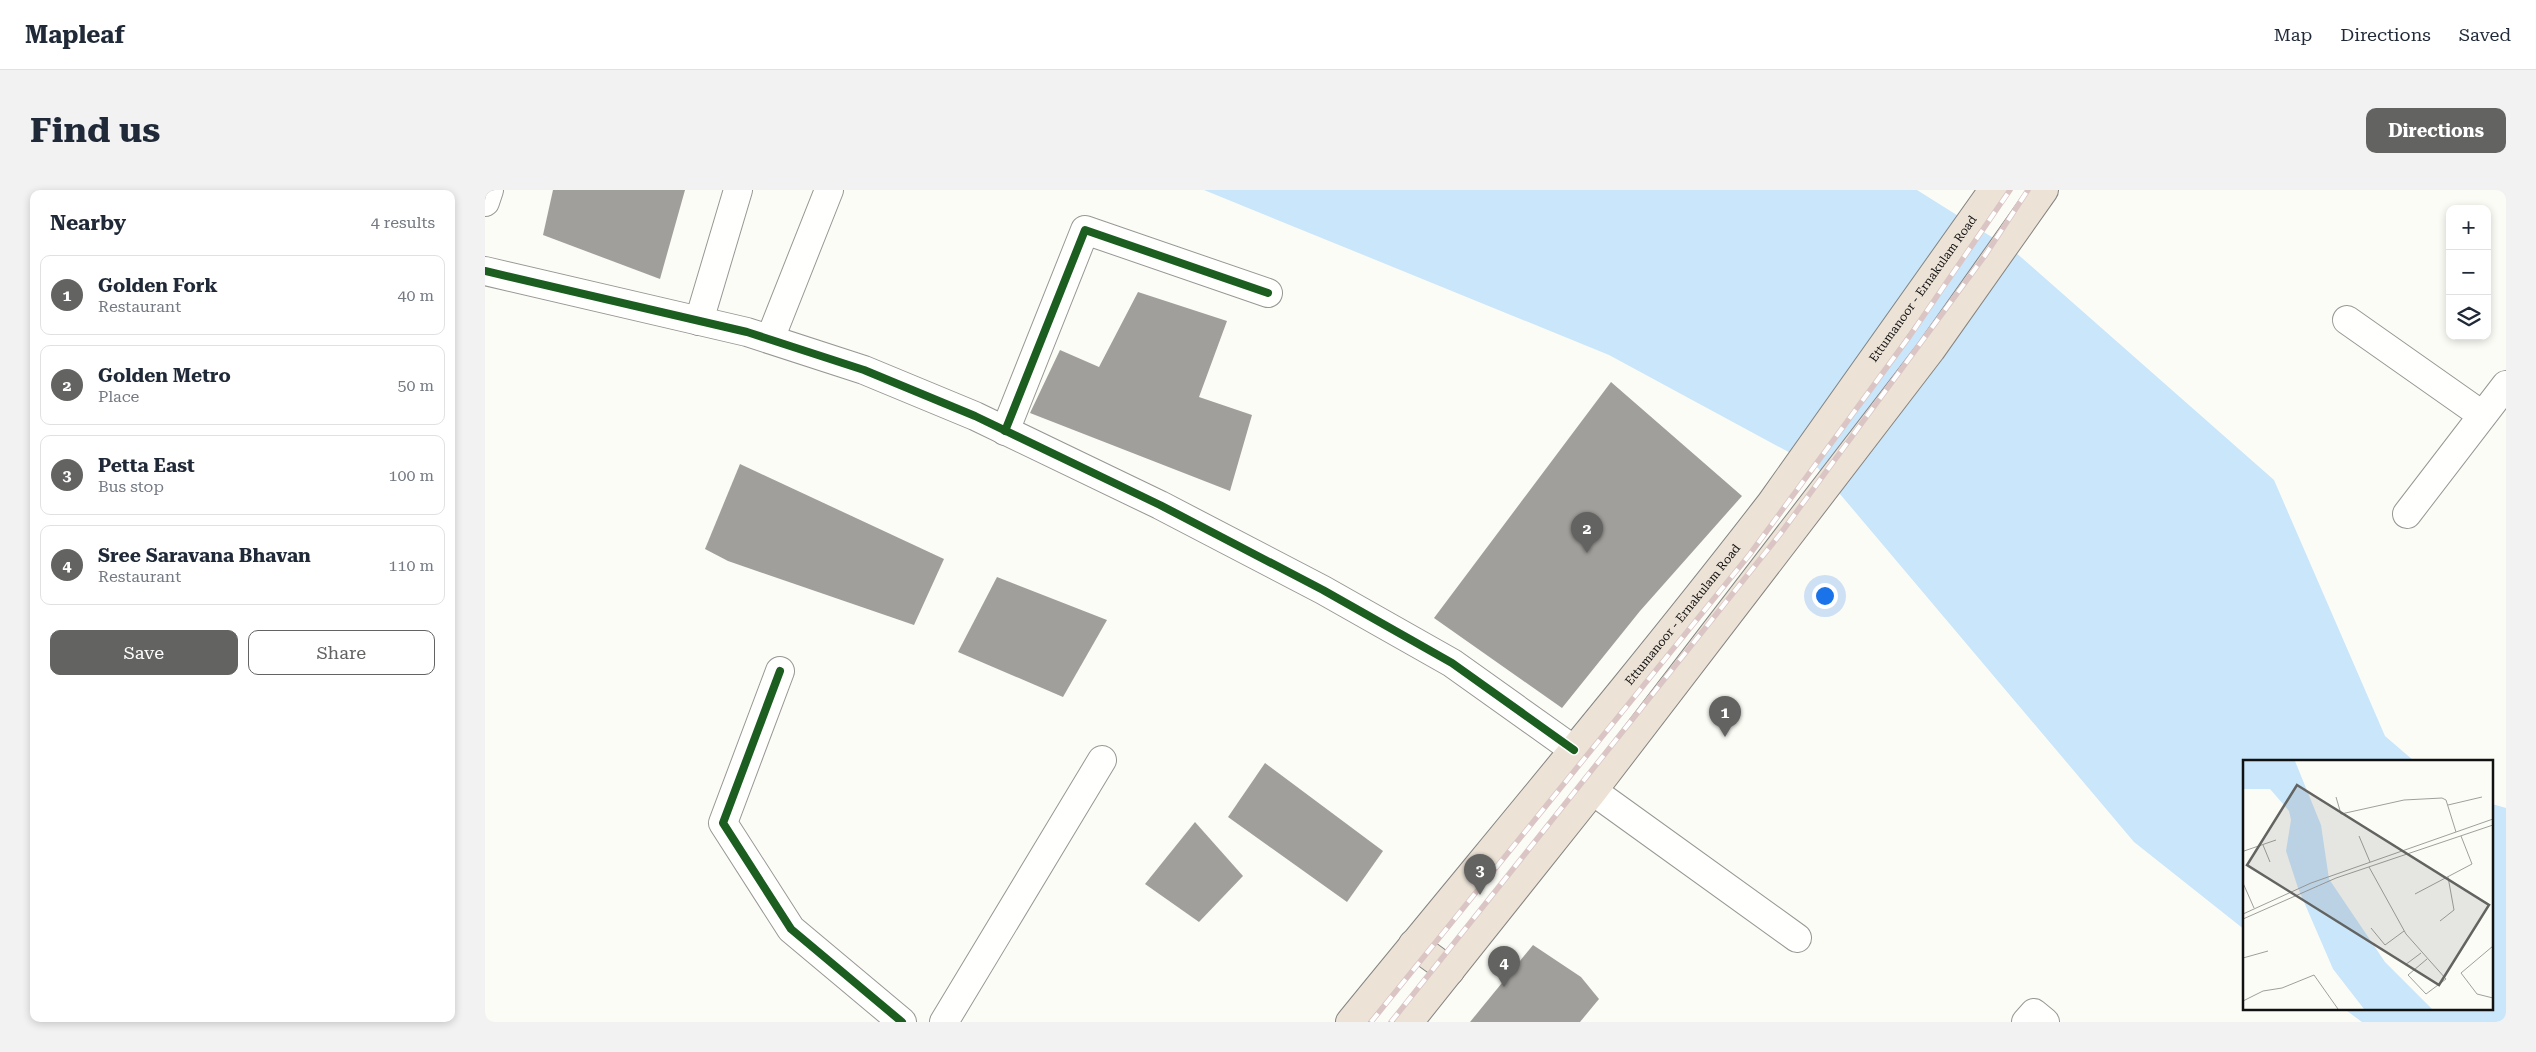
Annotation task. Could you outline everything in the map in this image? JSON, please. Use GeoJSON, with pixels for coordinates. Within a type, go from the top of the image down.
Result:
{"type":"FeatureCollection","features":[{"type":"Feature","properties":{"kind":"highway","name":"Ettumanoor - Ernakulam Road"},"geometry":{"type":"LineString","coordinates":[[1349,1022],[1574,750],[1771,503],[1993,190]]}},
{"type":"Feature","properties":{"kind":"highway"},"geometry":{"type":"LineString","coordinates":[[1409,1022],[1593,791],[1931,350],[2044,190]]}},
{"type":"Feature","properties":{"kind":"highway"},"geometry":{"type":"LineString","coordinates":[[1413,944],[1450,971]]}},
{"type":"Feature","properties":{"kind":"street"},"geometry":{"type":"LineString","coordinates":[[485,202],[489,190]]}},
{"type":"Feature","properties":{"kind":"street"},"geometry":{"type":"LineString","coordinates":[[699,321],[738,190]]}},
{"type":"Feature","properties":{"kind":"street"},"geometry":{"type":"LineString","coordinates":[[771,339],[829,190]]}},
{"type":"Feature","properties":{"kind":"street"},"geometry":{"type":"LineString","coordinates":[[1005,431],[1085,230],[1268,293]]}},
{"type":"Feature","properties":{"kind":"street"},"geometry":{"type":"LineString","coordinates":[[485,271],[771,339],[864,370],[1005,431],[1160,505],[1323,590],[1452,663],[1574,750]]}},
{"type":"Feature","properties":{"kind":"street"},"geometry":{"type":"LineString","coordinates":[[2347,320],[2482,416]]}},
{"type":"Feature","properties":{"kind":"street"},"geometry":{"type":"LineString","coordinates":[[2407,514],[2506,385]]}},
{"type":"Feature","properties":{"kind":"street"},"geometry":{"type":"LineString","coordinates":[[780,671],[723,824],[791,929],[902,1022]]}},
{"type":"Feature","properties":{"kind":"street"},"geometry":{"type":"LineString","coordinates":[[944,1022],[1102,760]]}},
{"type":"Feature","properties":{"kind":"street"},"geometry":{"type":"LineString","coordinates":[[1593,791],[1797,938]]}},
{"type":"Feature","properties":{"kind":"street"},"geometry":{"type":"LineString","coordinates":[[2026,1022],[2034,1013],[2045,1022]]}},
{"type":"Feature","properties":{"kind":"water"},"geometry":{"type":"Polygon","coordinates":[[[1204,190],[1917,190],[2014,251],[2274,480],[2385,736],[2413,760],[2243,760],[2243,928],[2134,842],[1818,468],[1609,355],[1204,190]]]}},
{"type":"Feature","properties":{"kind":"water"},"geometry":{"type":"Polygon","coordinates":[[[2493,804],[2506,808],[2506,1022],[2362,1022],[2346,1010],[2493,1010],[2493,804]]]}},
{"type":"Feature","properties":{"kind":"building"},"geometry":{"type":"Polygon","coordinates":[[[553,190],[685,190],[660,279],[543,235],[553,190]]]}},
{"type":"Feature","properties":{"kind":"building"},"geometry":{"type":"Polygon","coordinates":[[[1138,292],[1227,321],[1199,397],[1252,415],[1230,491],[1030,413],[1060,350],[1099,367],[1138,292]]]}},
{"type":"Feature","properties":{"kind":"building"},"geometry":{"type":"Polygon","coordinates":[[[1611,382],[1742,496],[1640,611],[1562,708],[1434,618],[1611,382]]]}},
{"type":"Feature","properties":{"kind":"building"},"geometry":{"type":"Polygon","coordinates":[[[740,464],[944,559],[914,625],[728,561],[705,549],[740,464]]]}},
{"type":"Feature","properties":{"kind":"building"},"geometry":{"type":"Polygon","coordinates":[[[997,577],[1107,620],[1063,697],[958,652],[997,577]]]}},
{"type":"Feature","properties":{"kind":"building"},"geometry":{"type":"Polygon","coordinates":[[[1265,763],[1383,851],[1347,902],[1228,817],[1265,763]]]}},
{"type":"Feature","properties":{"kind":"building"},"geometry":{"type":"Polygon","coordinates":[[[1195,822],[1243,876],[1199,922],[1145,884],[1195,822]]]}},
{"type":"Feature","properties":{"kind":"building"},"geometry":{"type":"Polygon","coordinates":[[[1533,945],[1581,977],[1599,999],[1580,1022],[1470,1022],[1533,945]]]}},
{"type":"Feature","properties":{"kind":"railway"},"geometry":{"type":"LineString","coordinates":[[1371,1022],[1750,554],[1909,337],[2010,190]]}},
{"type":"Feature","properties":{"kind":"railway"},"geometry":{"type":"LineString","coordinates":[[1391,1022],[1781,533],[1986,254],[2028,190]]}},
{"type":"Feature","properties":{"kind":"cycle path"},"geometry":{"type":"LineString","coordinates":[[1005,431],[1085,230],[1268,293]]}},
{"type":"Feature","properties":{"kind":"cycle path"},"geometry":{"type":"LineString","coordinates":[[485,271],[747,332],[864,370],[975,416],[1160,505],[1323,590],[1452,663],[1574,750]]}},
{"type":"Feature","properties":{"kind":"cycle path"},"geometry":{"type":"LineString","coordinates":[[780,671],[723,823],[791,929],[902,1022]]}},
{"type":"Feature","properties":{"kind":"place","name":"Golden Metro"},"geometry":{"type":"Point","coordinates":[1587,553]}},
{"type":"Feature","properties":{"kind":"place","name":"Golden Fork"},"geometry":{"type":"Point","coordinates":[1725,737]}},
{"type":"Feature","properties":{"kind":"place","name":"Petta East"},"geometry":{"type":"Point","coordinates":[1480,895]}},
{"type":"Feature","properties":{"kind":"place","name":"Sree Saravana Bhavan"},"geometry":{"type":"Point","coordinates":[1504,987]}}]}
